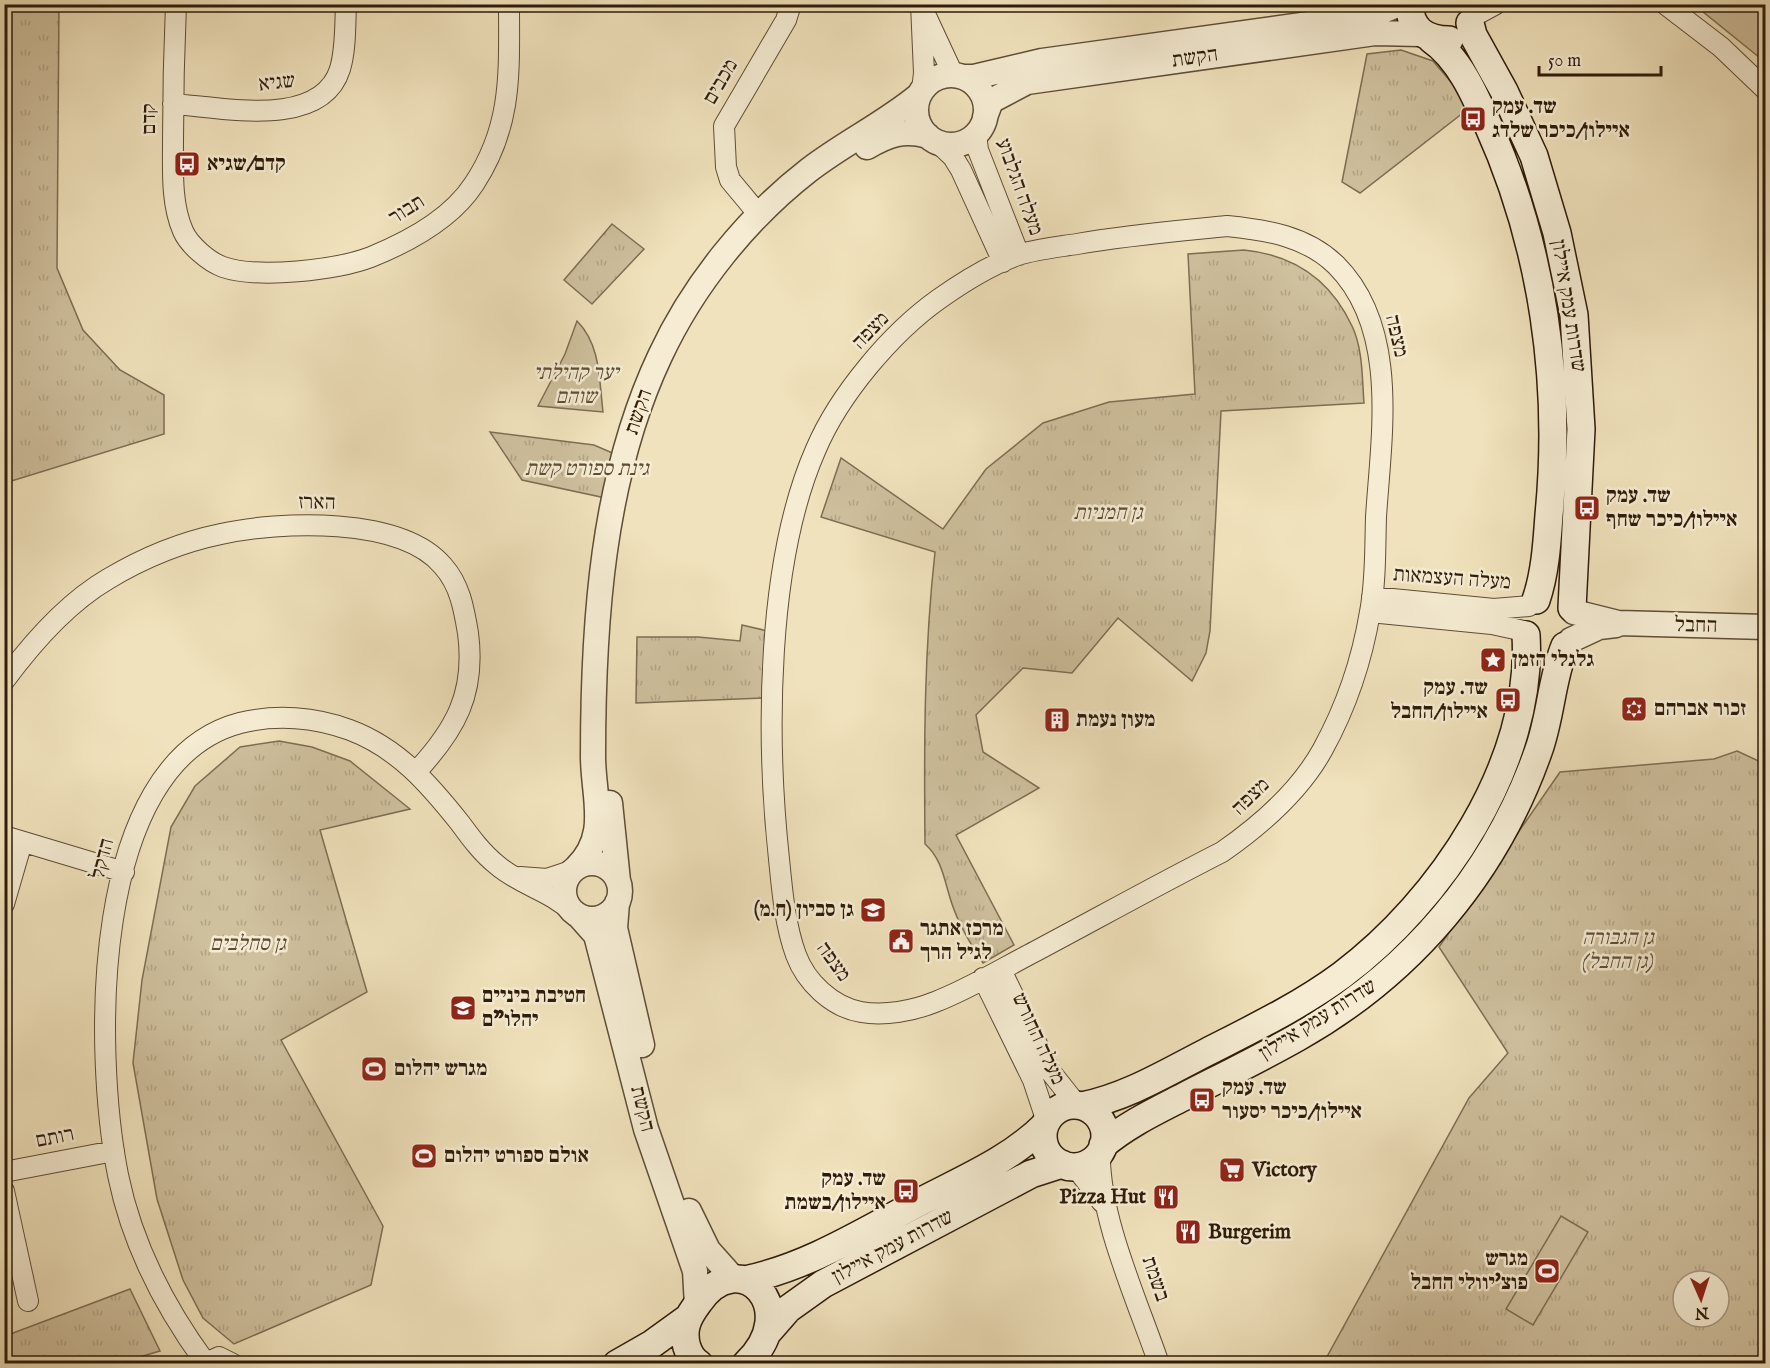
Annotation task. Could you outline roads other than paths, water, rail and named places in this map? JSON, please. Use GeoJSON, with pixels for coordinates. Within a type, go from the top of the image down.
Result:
{"type":"FeatureCollection","features":[{"type":"Feature","properties":{"kind":"main road"},"geometry":{"type":"LineString","coordinates":[[1410,4],[1414,25],[1426,36],[1448,40],[1458,36],[1479,12]]}},
{"type":"Feature","properties":{"kind":"main road","name":"שדרות עמק איילון"},"geometry":{"type":"LineString","coordinates":[[1479,12],[1473,35],[1504,91],[1534,156],[1557,233],[1574,315],[1581,429],[1573,610]]}},
{"type":"Feature","properties":{"kind":"main road","name":"שדרות עמק איילון"},"geometry":{"type":"LineString","coordinates":[[1080,1106],[1126,1093],[1284,1011],[1340,976],[1385,939],[1454,857],[1496,780],[1519,714],[1527,670],[1528,618],[1546,544],[1553,429],[1550,358],[1541,292],[1530,240],[1507,166],[1479,104],[1456,64],[1442,46],[1426,36]]}},
{"type":"Feature","properties":{"kind":"main road"},"geometry":{"type":"LineString","coordinates":[[1554,597],[1566,601],[1573,610],[1577,626],[1568,643],[1546,650],[1534,645],[1528,618],[1554,597]]}},
{"type":"Feature","properties":{"kind":"main road","name":"שדרות עמק איילון"},"geometry":{"type":"LineString","coordinates":[[1102,1148],[1138,1120],[1330,1018],[1383,980],[1429,935],[1478,873],[1514,812],[1545,731],[1556,672],[1568,643]]}},
{"type":"Feature","properties":{"kind":"main road"},"geometry":{"type":"LineString","coordinates":[[1080,1106],[1092,1110],[1103,1124],[1102,1148],[1085,1164],[1066,1165],[1047,1151],[1043,1135],[1046,1123],[1059,1109],[1080,1106]]}},
{"type":"Feature","properties":{"kind":"main road","name":"שדרות עמק איילון"},"geometry":{"type":"LineString","coordinates":[[692,1311],[714,1284],[774,1274],[811,1259],[1001,1160],[1029,1141],[1046,1123]]}},
{"type":"Feature","properties":{"kind":"main road","name":"שדרות עמק איילון"},"geometry":{"type":"LineString","coordinates":[[757,1352],[788,1309],[823,1284],[1031,1174],[1066,1165]]}},
{"type":"Feature","properties":{"kind":"main road"},"geometry":{"type":"LineString","coordinates":[[739,1279],[762,1293],[770,1306],[770,1326],[757,1352]]}},
{"type":"Feature","properties":{"kind":"main road"},"geometry":{"type":"LineString","coordinates":[[617,1364],[652,1344],[692,1311]]}},
{"type":"Feature","properties":{"kind":"main road"},"geometry":{"type":"LineString","coordinates":[[692,1311],[685,1344],[699,1364]]}},
{"type":"Feature","properties":{"kind":"street","name":"קדם"},"geometry":{"type":"LineString","coordinates":[[176,4],[173,104],[176,202],[184,232]]}},
{"type":"Feature","properties":{"kind":"street","name":"שגיא"},"geometry":{"type":"LineString","coordinates":[[173,104],[263,110],[288,109],[311,103],[328,89],[340,70],[346,4]]}},
{"type":"Feature","properties":{"kind":"street","name":"תבור"},"geometry":{"type":"LineString","coordinates":[[184,232],[200,252],[223,267],[268,273],[325,268],[369,258],[414,237],[447,212],[474,185],[493,149],[505,115],[509,79],[509,4]]}},
{"type":"Feature","properties":{"kind":"street","name":"מכבים"},"geometry":{"type":"LineString","coordinates":[[760,216],[730,180],[726,167],[724,126],[786,20],[791,4]]}},
{"type":"Feature","properties":{"kind":"street","name":"הקשת"},"geometry":{"type":"LineString","coordinates":[[959,76],[974,77],[1042,61],[1373,15],[1400,4]]}},
{"type":"Feature","properties":{"kind":"street"},"geometry":{"type":"LineString","coordinates":[[1665,4],[1721,47],[1766,90]]}},
{"type":"Feature","properties":{"kind":"street"},"geometry":{"type":"LineString","coordinates":[[921,6],[951,70],[975,85],[982,95],[980,126],[958,144],[932,139],[917,119],[924,73],[921,6]]}},
{"type":"Feature","properties":{"kind":"street","name":"הקשת"},"geometry":{"type":"LineString","coordinates":[[980,126],[992,101],[1027,82],[1375,33],[1426,36]]}},
{"type":"Feature","properties":{"kind":"street"},"geometry":{"type":"LineString","coordinates":[[920,93],[938,77],[959,76]]}},
{"type":"Feature","properties":{"kind":"street","name":"הקשת"},"geometry":{"type":"LineString","coordinates":[[574,869],[588,856],[595,843],[597,829],[593,766],[596,654],[607,550],[621,467],[649,382],[676,325],[709,274],[760,216],[808,171],[920,93]]}},
{"type":"Feature","properties":{"kind":"street","name":"מעלה הגלבוע"},"geometry":{"type":"LineString","coordinates":[[980,126],[978,150],[1011,259]]}},
{"type":"Feature","properties":{"kind":"street","name":"הקשת"},"geometry":{"type":"LineString","coordinates":[[739,1279],[708,1250],[675,1173],[652,1088],[615,928],[618,892],[607,766],[613,616],[634,470],[665,379],[703,306],[739,259],[793,202],[842,164],[882,139],[902,133],[932,139]]}},
{"type":"Feature","properties":{"kind":"street","name":"מעלה הגלבוע"},"geometry":{"type":"LineString","coordinates":[[932,139],[953,157],[1011,259]]}},
{"type":"Feature","properties":{"kind":"street","name":"מצפה"},"geometry":{"type":"LineString","coordinates":[[1227,226],[1282,233],[1308,246],[1335,265],[1353,289],[1368,315],[1378,356],[1382,428],[1371,604],[1353,680],[1322,751],[1303,778],[1252,832],[1222,852],[1001,970],[935,1002],[883,1014],[858,1012],[833,1002],[812,982],[797,958],[781,876],[772,757],[777,625],[790,535],[800,495],[816,448],[863,374],[899,334],[936,301],[1011,259],[1118,237],[1227,226]]}},
{"type":"Feature","properties":{"kind":"street","name":"הארז"},"geometry":{"type":"LineString","coordinates":[[4,681],[48,627],[106,580],[142,560],[213,536],[268,527],[315,526],[373,532],[396,537],[425,550],[442,564],[456,583],[465,612],[469,647],[467,680],[460,712],[449,734],[416,772]]}},
{"type":"Feature","properties":{"kind":"street","name":"מעלה העצמאות"},"geometry":{"type":"LineString","coordinates":[[1371,604],[1494,609],[1528,618]]}},
{"type":"Feature","properties":{"kind":"street","name":"החבל"},"geometry":{"type":"LineString","coordinates":[[1573,610],[1627,623]]}},
{"type":"Feature","properties":{"kind":"street","name":"החבל"},"geometry":{"type":"LineString","coordinates":[[1568,643],[1599,627],[1627,623],[1766,627]]}},
{"type":"Feature","properties":{"kind":"street","name":"הדקל"},"geometry":{"type":"LineString","coordinates":[[204,1363],[171,1312],[151,1274],[126,1208],[114,1151],[108,1104],[106,1010],[114,922],[124,872],[142,812],[160,782],[188,750],[208,735],[231,726],[278,717],[326,723],[351,730],[396,754],[416,772],[486,856],[508,874],[560,900],[576,914]]}},
{"type":"Feature","properties":{"kind":"street"},"geometry":{"type":"LineString","coordinates":[[4,904],[13,839],[124,872]]}},
{"type":"Feature","properties":{"kind":"street"},"geometry":{"type":"LineString","coordinates":[[508,874],[547,879],[588,863],[598,864],[607,868],[618,892],[613,910],[597,919],[576,914],[563,896],[563,889],[574,869]]}},
{"type":"Feature","properties":{"kind":"street","name":"הקשת"},"geometry":{"type":"LineString","coordinates":[[576,914],[596,935],[646,1129],[695,1271],[692,1311]]}},
{"type":"Feature","properties":{"kind":"street","name":"מעלה החורש"},"geometry":{"type":"LineString","coordinates":[[1001,970],[1050,1071],[1080,1106]]}},
{"type":"Feature","properties":{"kind":"street","name":"מעלה החורש"},"geometry":{"type":"LineString","coordinates":[[983,978],[1033,1080],[1046,1123]]}},
{"type":"Feature","properties":{"kind":"street","name":"בשמת"},"geometry":{"type":"LineString","coordinates":[[1102,1148],[1100,1179],[1106,1210],[1159,1364]]}},
{"type":"Feature","properties":{"kind":"street","name":"רותם"},"geometry":{"type":"LineString","coordinates":[[4,1172],[114,1151]]}},
{"type":"Feature","properties":{"kind":"street","name":"בשמת"},"geometry":{"type":"LineString","coordinates":[[1066,1165],[1088,1183],[1106,1210]]}},
{"type":"Feature","properties":{"kind":"street"},"geometry":{"type":"LineString","coordinates":[[4,1191],[10,1245],[28,1301]]}},
{"type":"Feature","properties":{"kind":"street"},"geometry":{"type":"LineString","coordinates":[[204,1363],[219,1357],[233,1364]]}},
{"type":"Feature","properties":{"kind":"place","name":"שד. עמק איילון/כיכר שלדג"},"geometry":{"type":"Point","coordinates":[1473,119]}},
{"type":"Feature","properties":{"kind":"place","name":"קדם/שגיא"},"geometry":{"type":"Point","coordinates":[187,164]}},
{"type":"Feature","properties":{"kind":"place","name":"שד. עמק איילון/כיכר שחף"},"geometry":{"type":"Point","coordinates":[1587,508]}},
{"type":"Feature","properties":{"kind":"place","name":"גלגלי הזמן"},"geometry":{"type":"Point","coordinates":[1493,660]}},
{"type":"Feature","properties":{"kind":"place","name":"שד. עמק איילון/החבל"},"geometry":{"type":"Point","coordinates":[1508,700]}},
{"type":"Feature","properties":{"kind":"place","name":"זכור אברהם"},"geometry":{"type":"Point","coordinates":[1634,709]}},
{"type":"Feature","properties":{"kind":"place","name":"מעון נעמת"},"geometry":{"type":"Point","coordinates":[1057,720]}},
{"type":"Feature","properties":{"kind":"place","name":"גן סביון (ח.מ)"},"geometry":{"type":"Point","coordinates":[873,910]}},
{"type":"Feature","properties":{"kind":"place","name":"מרכז אתגר לגיל הרך"},"geometry":{"type":"Point","coordinates":[901,941]}},
{"type":"Feature","properties":{"kind":"place","name":"חטיבת ביניים יהלו\"ם"},"geometry":{"type":"Point","coordinates":[463,1008]}},
{"type":"Feature","properties":{"kind":"place","name":"מגרש יהלום"},"geometry":{"type":"Point","coordinates":[374,1069]}},
{"type":"Feature","properties":{"kind":"place","name":"שד. עמק איילון/כיכר יסעור"},"geometry":{"type":"Point","coordinates":[1202,1100]}},
{"type":"Feature","properties":{"kind":"place","name":"אולם ספורט יהלום"},"geometry":{"type":"Point","coordinates":[424,1156]}},
{"type":"Feature","properties":{"kind":"place","name":"Victory"},"geometry":{"type":"Point","coordinates":[1232,1170]}},
{"type":"Feature","properties":{"kind":"place","name":"שד. עמק איילון/בשמת"},"geometry":{"type":"Point","coordinates":[906,1191]}},
{"type":"Feature","properties":{"kind":"place","name":"Pizza Hut"},"geometry":{"type":"Point","coordinates":[1166,1197]}},
{"type":"Feature","properties":{"kind":"place","name":"Burgerim"},"geometry":{"type":"Point","coordinates":[1188,1232]}},
{"type":"Feature","properties":{"kind":"place","name":"מגרש פוצ'יוולי החבל"},"geometry":{"type":"Point","coordinates":[1547,1271]}},
{"type":"Feature","properties":{"kind":"park label","name":"יער קהילתי שוהם"},"geometry":{"type":"Point","coordinates":[576,385]}},
{"type":"Feature","properties":{"kind":"park label","name":"גינת ספורט קשת"},"geometry":{"type":"Point","coordinates":[587,469]}},
{"type":"Feature","properties":{"kind":"park label","name":"גן חמניות"},"geometry":{"type":"Point","coordinates":[1108,513]}},
{"type":"Feature","properties":{"kind":"park label","name":"גן סחלבים"},"geometry":{"type":"Point","coordinates":[248,944]}},
{"type":"Feature","properties":{"kind":"park label","name":"גן הגבורה (גן החבל)"},"geometry":{"type":"Point","coordinates":[1618,950]}}]}
